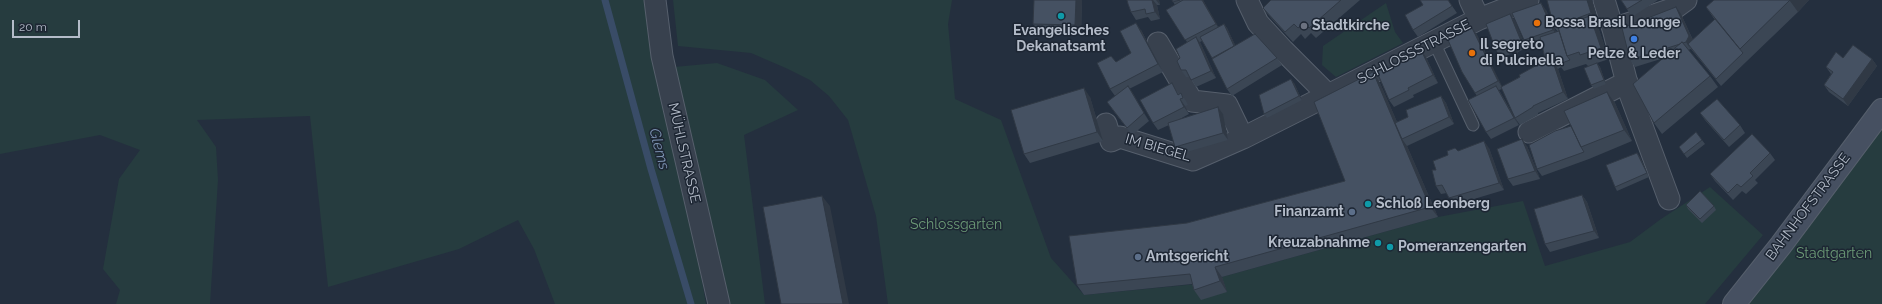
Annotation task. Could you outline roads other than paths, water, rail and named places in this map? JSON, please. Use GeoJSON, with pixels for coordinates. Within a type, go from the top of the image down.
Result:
{"type":"FeatureCollection","features":[{"type":"Feature","properties":{"kind":"street","name":"MÜHLSTRASSE"},"geometry":{"type":"LineString","coordinates":[[655,0],[662,56],[719,304]]}},
{"type":"Feature","properties":{"kind":"street"},"geometry":{"type":"LineString","coordinates":[[1247,0],[1258,24],[1328,95]]}},
{"type":"Feature","properties":{"kind":"street"},"geometry":{"type":"LineString","coordinates":[[1470,0],[1479,20]]}},
{"type":"Feature","properties":{"kind":"street","name":"SCHLOSSSTRASSE"},"geometry":{"type":"LineString","coordinates":[[1328,95],[1479,20],[1528,0]]}},
{"type":"Feature","properties":{"kind":"street"},"geometry":{"type":"LineString","coordinates":[[1604,0],[1614,29],[1627,82],[1669,199]]}},
{"type":"Feature","properties":{"kind":"street"},"geometry":{"type":"LineString","coordinates":[[1614,29],[1675,8],[1686,0]]}},
{"type":"Feature","properties":{"kind":"street"},"geometry":{"type":"LineString","coordinates":[[1158,43],[1192,101],[1227,106],[1243,138]]}},
{"type":"Feature","properties":{"kind":"street"},"geometry":{"type":"LineString","coordinates":[[1528,132],[1627,82]]}},
{"type":"Feature","properties":{"kind":"street","name":"IM BIEGEL"},"geometry":{"type":"LineString","coordinates":[[1106,124],[1111,141],[1120,137],[1193,160],[1243,138],[1328,95]]}},
{"type":"Feature","properties":{"kind":"street","name":"BAHNHOFSTRASSE"},"geometry":{"type":"LineString","coordinates":[[1734,304],[1781,245],[1882,110]]}},
{"type":"Feature","properties":{"kind":"lane"},"geometry":{"type":"LineString","coordinates":[[1434,42],[1473,125]]}},
{"type":"Feature","properties":{"kind":"waterway","name":"Glems"},"geometry":{"type":"LineString","coordinates":[[605,0],[651,169],[691,304]]}},
{"type":"Feature","properties":{"kind":"place","name":"Evangelisches Dekanatsamt"},"geometry":{"type":"Point","coordinates":[1061,16]}},
{"type":"Feature","properties":{"kind":"place","name":"Bossa Brasil Lounge"},"geometry":{"type":"Point","coordinates":[1537,23]}},
{"type":"Feature","properties":{"kind":"place","name":"Stadtkirche"},"geometry":{"type":"Point","coordinates":[1304,26]}},
{"type":"Feature","properties":{"kind":"place","name":"Pelze & Leder"},"geometry":{"type":"Point","coordinates":[1634,39]}},
{"type":"Feature","properties":{"kind":"place","name":"Il segreto di Pulcinella"},"geometry":{"type":"Point","coordinates":[1472,53]}},
{"type":"Feature","properties":{"kind":"place","name":"Schloß Leonberg"},"geometry":{"type":"Point","coordinates":[1368,204]}},
{"type":"Feature","properties":{"kind":"place","name":"Finanzamt"},"geometry":{"type":"Point","coordinates":[1352,212]}},
{"type":"Feature","properties":{"kind":"place","name":"Kreuzabnahme"},"geometry":{"type":"Point","coordinates":[1378,243]}},
{"type":"Feature","properties":{"kind":"place","name":"Pomeranzengarten"},"geometry":{"type":"Point","coordinates":[1390,247]}},
{"type":"Feature","properties":{"kind":"place","name":"Amtsgericht"},"geometry":{"type":"Point","coordinates":[1138,257]}},
{"type":"Feature","properties":{"kind":"park label","name":"Schlossgarten"},"geometry":{"type":"Point","coordinates":[956,225]}},
{"type":"Feature","properties":{"kind":"park label","name":"Stadtgarten"},"geometry":{"type":"Point","coordinates":[1834,254]}}]}
